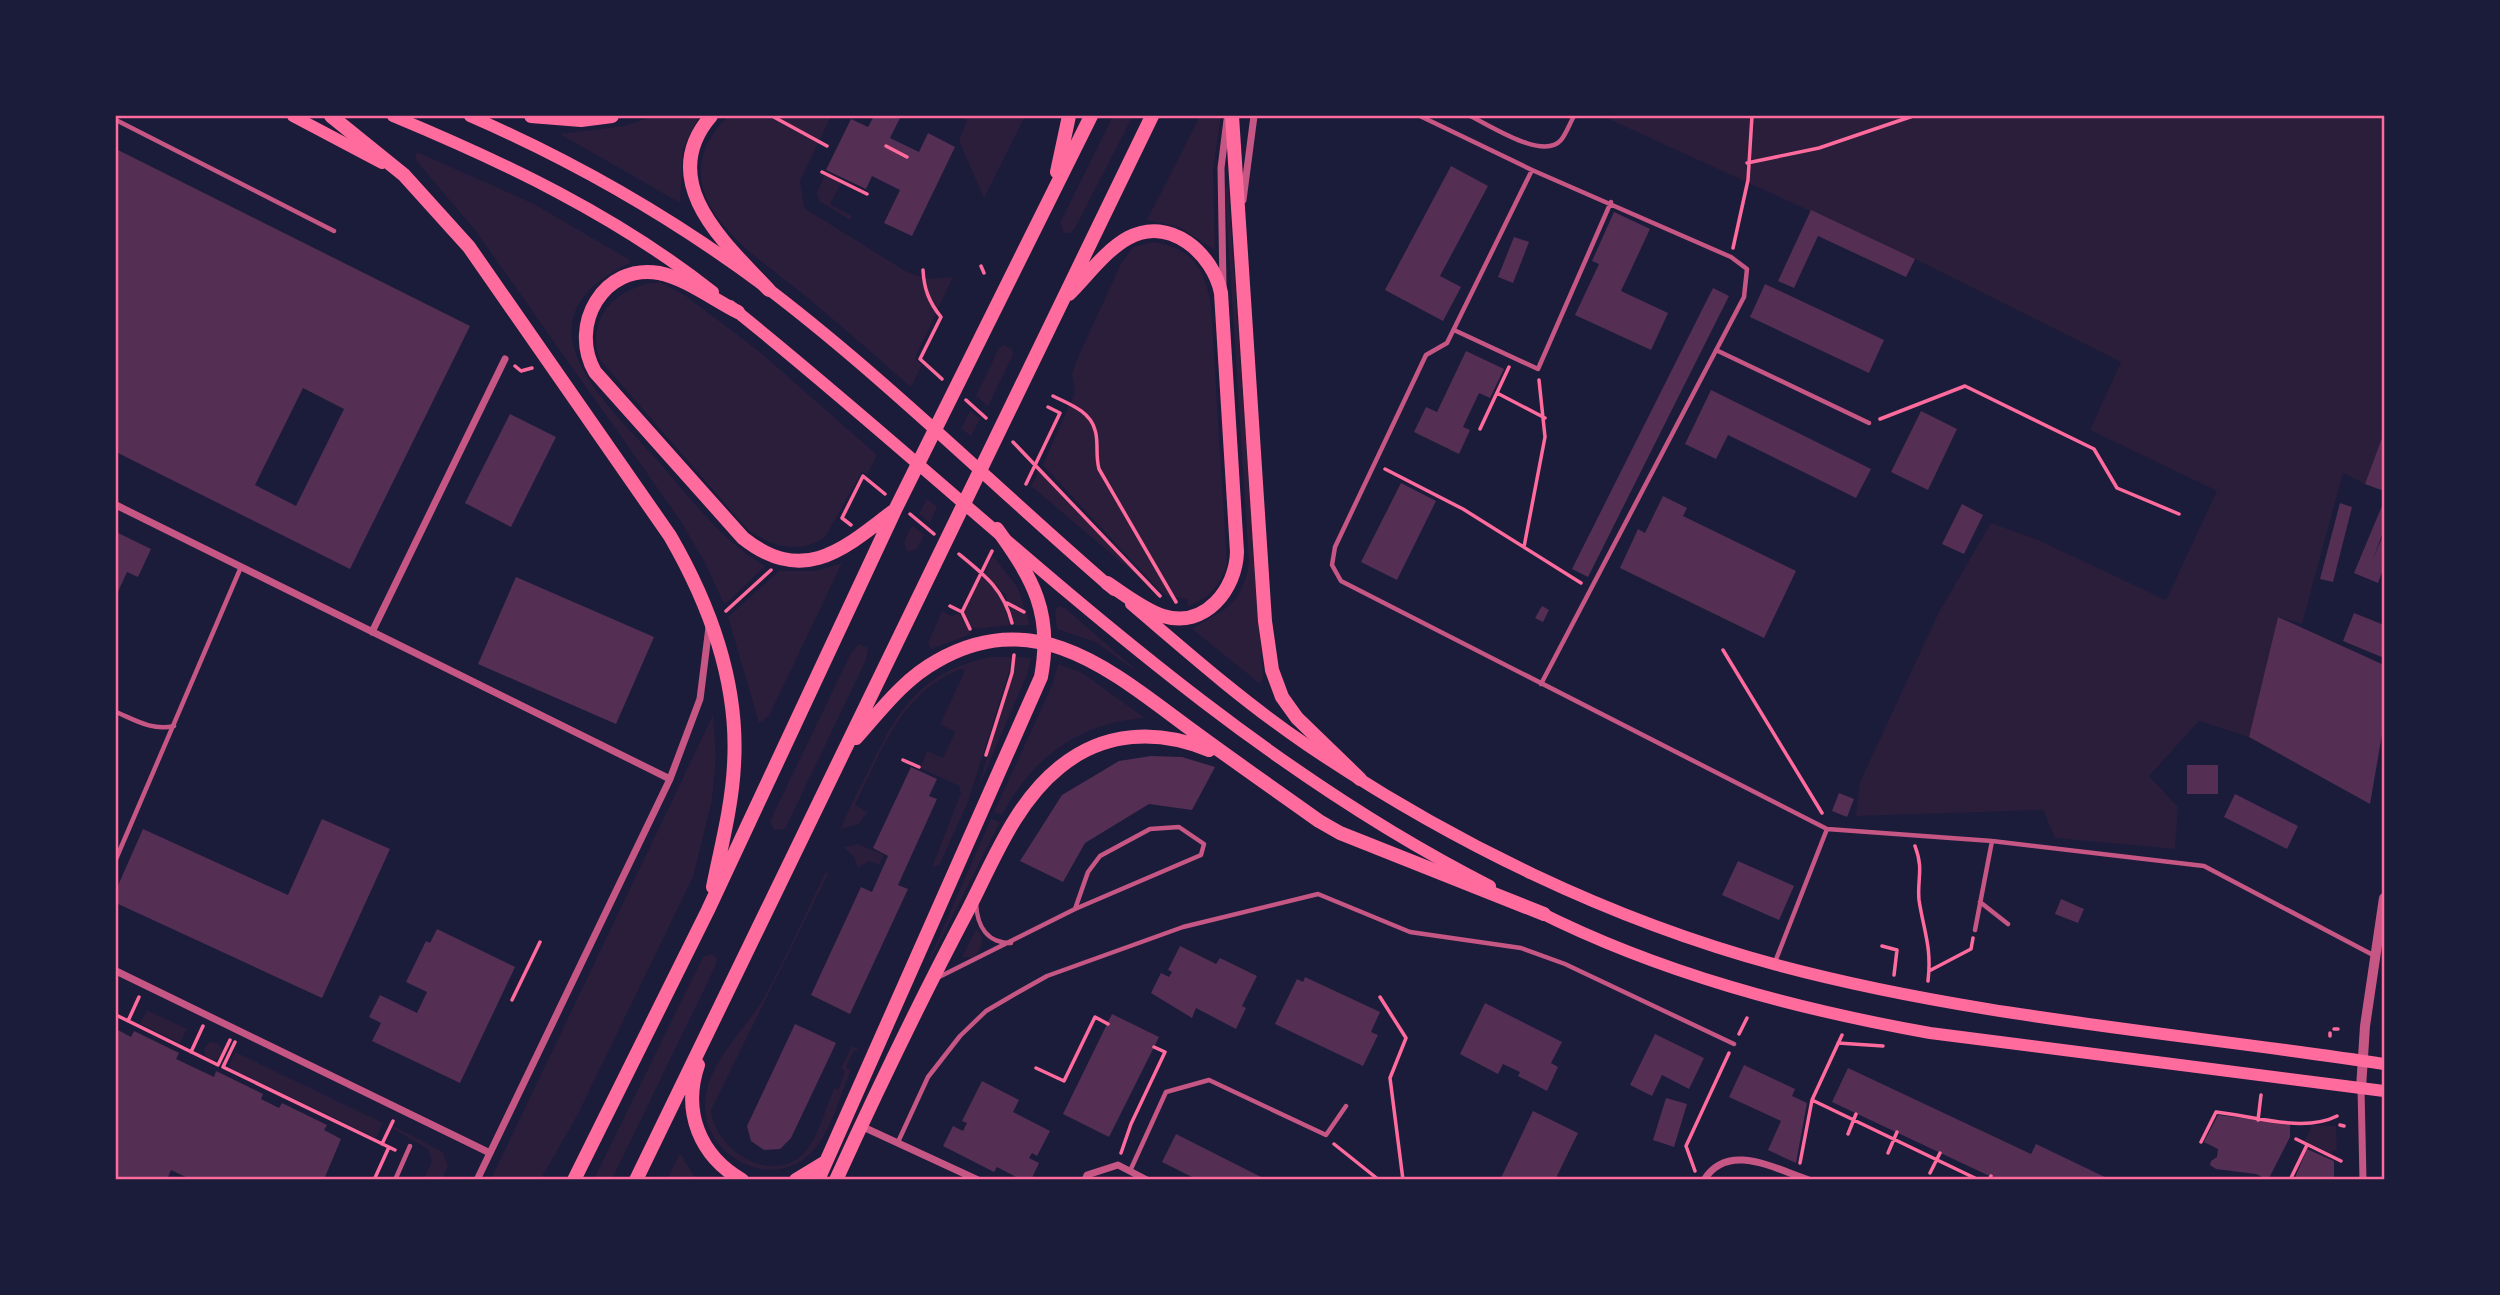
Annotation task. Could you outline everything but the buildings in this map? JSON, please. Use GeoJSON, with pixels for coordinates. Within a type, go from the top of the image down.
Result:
{"type":"FeatureCollection","features":[{"type":"Feature","properties":{"kind":"highway"},"geometry":{"type":"LineString","coordinates":[[331,116],[404,175],[469,247],[670,536],[710,616],[729,690],[734,765],[708,910]]}},
{"type":"Feature","properties":{"kind":"highway"},"geometry":{"type":"LineString","coordinates":[[531,116],[581,120],[612,116]]}},
{"type":"Feature","properties":{"kind":"highway"},"geometry":{"type":"LineString","coordinates":[[711,116],[700,132],[691,167],[695,198],[718,236],[769,290]]}},
{"type":"Feature","properties":{"kind":"highway"},"geometry":{"type":"LineString","coordinates":[[1053,194],[1069,116]]}},
{"type":"Feature","properties":{"kind":"highway"},"geometry":{"type":"LineString","coordinates":[[574,1180],[708,910],[895,510],[961,390],[1091,116]]}},
{"type":"Feature","properties":{"kind":"highway"},"geometry":{"type":"LineString","coordinates":[[636,1180],[943,549],[998,423],[1061,303],[1152,116]]}},
{"type":"Feature","properties":{"kind":"highway"},"geometry":{"type":"LineString","coordinates":[[1230,116],[1265,621],[1272,670],[1289,708],[1360,779]]}},
{"type":"Feature","properties":{"kind":"highway"},"geometry":{"type":"LineString","coordinates":[[1061,303],[1122,243],[1138,234],[1160,232],[1188,243],[1206,258],[1218,279],[1224,311],[1237,552],[1234,578],[1228,589],[1210,607],[1184,617],[1172,618],[1160,615],[1107,583]]}},
{"type":"Feature","properties":{"kind":"highway"},"geometry":{"type":"LineString","coordinates":[[738,312],[668,276],[658,273],[639,274],[609,288],[595,303],[585,323],[585,350],[595,372],[743,538],[762,552],[791,561],[818,559],[850,544],[895,510]]}},
{"type":"Feature","properties":{"kind":"highway"},"geometry":{"type":"LineString","coordinates":[[818,1180],[1041,677],[1045,632],[1039,598],[1021,562],[997,529]]}},
{"type":"Feature","properties":{"kind":"highway"},"geometry":{"type":"LineString","coordinates":[[844,751],[900,689],[925,668],[963,649],[990,642],[1038,641],[1088,657],[1340,833],[1544,914]]}},
{"type":"Feature","properties":{"kind":"highway"},"geometry":{"type":"LineString","coordinates":[[836,1180],[931,981],[1031,795],[1062,765],[1078,755],[1110,741],[1147,734],[1197,745],[1230,758]]}},
{"type":"Feature","properties":{"kind":"highway"},"geometry":{"type":"LineString","coordinates":[[712,1024],[692,1090],[695,1123],[708,1152],[742,1180]]}},
{"type":"Feature","properties":{"kind":"highway"},"geometry":{"type":"LineString","coordinates":[[796,1180],[825,1162]]}},
{"type":"Feature","properties":{"kind":"main road"},"geometry":{"type":"LineString","coordinates":[[293,116],[404,175]]}},
{"type":"Feature","properties":{"kind":"main road"},"geometry":{"type":"LineString","coordinates":[[393,116],[483,153],[552,188],[670,260],[738,312],[1130,642],[1248,736],[1370,819],[1453,868],[1544,914],[1667,965],[1737,989],[1861,1020],[1942,1034],[2385,1091]]}},
{"type":"Feature","properties":{"kind":"main road"},"geometry":{"type":"LineString","coordinates":[[470,116],[559,158],[624,193],[769,290],[953,446],[1107,583],[1258,709],[1360,779],[1459,836],[1559,886],[1665,929],[1774,964],[1951,1003],[2385,1064]]}},
{"type":"Feature","properties":{"kind":"street"},"geometry":{"type":"LineString","coordinates":[[1224,311],[1221,168],[1230,116]]}},
{"type":"Feature","properties":{"kind":"street"},"geometry":{"type":"LineString","coordinates":[[1239,243],[1254,116]]}},
{"type":"Feature","properties":{"kind":"street"},"geometry":{"type":"LineString","coordinates":[[372,632],[505,359]]}},
{"type":"Feature","properties":{"kind":"street"},"geometry":{"type":"LineString","coordinates":[[116,505],[670,779]]}},
{"type":"Feature","properties":{"kind":"street"},"geometry":{"type":"LineString","coordinates":[[477,1180],[670,779],[700,699],[710,616]]}},
{"type":"Feature","properties":{"kind":"street"},"geometry":{"type":"LineString","coordinates":[[2363,1180],[2361,1060],[2385,898]]}},
{"type":"Feature","properties":{"kind":"street"},"geometry":{"type":"LineString","coordinates":[[116,971],[490,1153]]}},
{"type":"Feature","properties":{"kind":"street"},"geometry":{"type":"LineString","coordinates":[[860,1126],[978,1180]]}},
{"type":"Feature","properties":{"kind":"street"},"geometry":{"type":"LineString","coordinates":[[1704,1180],[1709,1171],[1724,1161],[1742,1158],[1808,1180]]}},
{"type":"Feature","properties":{"kind":"street"},"geometry":{"type":"LineString","coordinates":[[1085,1180],[1087,1175],[1118,1165],[1147,1180]]}},
{"type":"Feature","properties":{"kind":"lane"},"geometry":{"type":"LineString","coordinates":[[1420,116],[1532,170],[1611,202],[1731,257],[1748,270],[1744,297],[1541,684]]}},
{"type":"Feature","properties":{"kind":"lane"},"geometry":{"type":"LineString","coordinates":[[1470,116],[1536,148],[1549,147],[1560,141],[1574,116]]}},
{"type":"Feature","properties":{"kind":"lane"},"geometry":{"type":"LineString","coordinates":[[116,120],[334,231]]}},
{"type":"Feature","properties":{"kind":"lane"},"geometry":{"type":"LineString","coordinates":[[1532,170],[1447,344],[1426,355],[1335,547],[1332,565],[1335,574],[1349,586],[1827,829],[1992,841],[2204,866],[2375,956]]}},
{"type":"Feature","properties":{"kind":"lane"},"geometry":{"type":"LineString","coordinates":[[1454,330],[1538,369],[1611,202]]}},
{"type":"Feature","properties":{"kind":"lane"},"geometry":{"type":"LineString","coordinates":[[1716,350],[1869,424]]}},
{"type":"Feature","properties":{"kind":"lane"},"geometry":{"type":"LineString","coordinates":[[116,859],[242,566]]}},
{"type":"Feature","properties":{"kind":"lane"},"geometry":{"type":"LineString","coordinates":[[116,712],[146,726],[163,729],[175,726]]}},
{"type":"Feature","properties":{"kind":"lane"},"geometry":{"type":"LineString","coordinates":[[931,981],[1076,909],[1201,855],[1206,848],[1202,841],[1179,827],[1150,829],[1100,856],[1090,867],[1076,909]]}},
{"type":"Feature","properties":{"kind":"lane"},"geometry":{"type":"LineString","coordinates":[[1774,964],[1827,829]]}},
{"type":"Feature","properties":{"kind":"lane"},"geometry":{"type":"LineString","coordinates":[[1975,930],[1992,841]]}},
{"type":"Feature","properties":{"kind":"lane"},"geometry":{"type":"LineString","coordinates":[[898,1143],[928,1077],[960,1036],[986,1011],[1005,999],[1047,976],[1183,927],[1318,894],[1410,932],[1521,948],[1565,964],[1734,1044]]}},
{"type":"Feature","properties":{"kind":"lane"},"geometry":{"type":"LineString","coordinates":[[975,895],[976,916],[984,932],[992,940],[1012,943]]}},
{"type":"Feature","properties":{"kind":"lane"},"geometry":{"type":"LineString","coordinates":[[1980,902],[2008,924]]}},
{"type":"Feature","properties":{"kind":"lane"},"geometry":{"type":"LineString","coordinates":[[1130,1171],[1166,1092],[1209,1080],[1326,1135],[1346,1106]]}},
{"type":"Feature","properties":{"kind":"lane"},"geometry":{"type":"LineString","coordinates":[[395,1180],[410,1146]]}},
{"type":"Feature","properties":{"kind":"path"},"geometry":{"type":"LineString","coordinates":[[772,116],[827,146]]}},
{"type":"Feature","properties":{"kind":"path"},"geometry":{"type":"LineString","coordinates":[[1731,257],[1748,180],[1752,116]]}},
{"type":"Feature","properties":{"kind":"path"},"geometry":{"type":"LineString","coordinates":[[1747,163],[1819,148],[1913,116]]}},
{"type":"Feature","properties":{"kind":"path"},"geometry":{"type":"LineString","coordinates":[[886,146],[907,157]]}},
{"type":"Feature","properties":{"kind":"path"},"geometry":{"type":"LineString","coordinates":[[822,172],[867,194]]}},
{"type":"Feature","properties":{"kind":"path"},"geometry":{"type":"LineString","coordinates":[[981,266],[984,273]]}},
{"type":"Feature","properties":{"kind":"path"},"geometry":{"type":"LineString","coordinates":[[923,270],[928,295],[942,317],[920,359],[943,380]]}},
{"type":"Feature","properties":{"kind":"path"},"geometry":{"type":"LineString","coordinates":[[1480,429],[1513,359]]}},
{"type":"Feature","properties":{"kind":"path"},"geometry":{"type":"LineString","coordinates":[[1524,547],[1545,437],[1538,369]]}},
{"type":"Feature","properties":{"kind":"path"},"geometry":{"type":"LineString","coordinates":[[1869,424],[1965,386],[2094,449],[2118,488],[2179,514]]}},
{"type":"Feature","properties":{"kind":"path"},"geometry":{"type":"LineString","coordinates":[[961,390],[998,423]]}},
{"type":"Feature","properties":{"kind":"path"},"geometry":{"type":"LineString","coordinates":[[1497,393],[1545,418]]}},
{"type":"Feature","properties":{"kind":"path"},"geometry":{"type":"LineString","coordinates":[[1053,396],[1087,415],[1095,429],[1095,453],[1099,468],[1176,602]]}},
{"type":"Feature","properties":{"kind":"path"},"geometry":{"type":"LineString","coordinates":[[1026,484],[1060,412],[1048,407]]}},
{"type":"Feature","properties":{"kind":"path"},"geometry":{"type":"LineString","coordinates":[[1011,441],[1164,600]]}},
{"type":"Feature","properties":{"kind":"path"},"geometry":{"type":"LineString","coordinates":[[1375,464],[1463,509],[1591,590]]}},
{"type":"Feature","properties":{"kind":"path"},"geometry":{"type":"LineString","coordinates":[[853,526],[842,518],[863,476]]}},
{"type":"Feature","properties":{"kind":"path"},"geometry":{"type":"LineString","coordinates":[[962,612],[990,555]]}},
{"type":"Feature","properties":{"kind":"path"},"geometry":{"type":"LineString","coordinates":[[726,611],[772,569]]}},
{"type":"Feature","properties":{"kind":"path"},"geometry":{"type":"LineString","coordinates":[[1007,603],[1032,617]]}},
{"type":"Feature","properties":{"kind":"path"},"geometry":{"type":"LineString","coordinates":[[950,606],[962,612],[968,627],[975,631]]}},
{"type":"Feature","properties":{"kind":"path"},"geometry":{"type":"LineString","coordinates":[[1723,650],[1820,806],[1827,829]]}},
{"type":"Feature","properties":{"kind":"path"},"geometry":{"type":"LineString","coordinates":[[903,760],[919,767]]}},
{"type":"Feature","properties":{"kind":"path"},"geometry":{"type":"LineString","coordinates":[[1911,835],[1922,864],[1919,896],[1931,951],[1928,981]]}},
{"type":"Feature","properties":{"kind":"path"},"geometry":{"type":"LineString","coordinates":[[1929,971],[1970,948],[1975,930]]}},
{"type":"Feature","properties":{"kind":"path"},"geometry":{"type":"LineString","coordinates":[[512,1000],[540,942]]}},
{"type":"Feature","properties":{"kind":"path"},"geometry":{"type":"LineString","coordinates":[[1884,946],[1896,950],[1895,975]]}},
{"type":"Feature","properties":{"kind":"path"},"geometry":{"type":"LineString","coordinates":[[128,1021],[139,996]]}},
{"type":"Feature","properties":{"kind":"path"},"geometry":{"type":"LineString","coordinates":[[1380,997],[1406,1038],[1390,1078],[1404,1180]]}},
{"type":"Feature","properties":{"kind":"path"},"geometry":{"type":"LineString","coordinates":[[116,1015],[218,1065],[233,1041],[223,1068],[406,1155]]}},
{"type":"Feature","properties":{"kind":"path"},"geometry":{"type":"LineString","coordinates":[[1035,1068],[1064,1081],[1094,1017],[1108,1024]]}},
{"type":"Feature","properties":{"kind":"path"},"geometry":{"type":"LineString","coordinates":[[1698,1180],[1686,1146],[1747,1018]]}},
{"type":"Feature","properties":{"kind":"path"},"geometry":{"type":"LineString","coordinates":[[191,1052],[203,1026]]}},
{"type":"Feature","properties":{"kind":"path"},"geometry":{"type":"LineString","coordinates":[[1799,1169],[1812,1100],[1842,1035]]}},
{"type":"Feature","properties":{"kind":"path"},"geometry":{"type":"LineString","coordinates":[[1838,1043],[1881,1046],[1870,1044],[1870,1040]]}},
{"type":"Feature","properties":{"kind":"path"},"geometry":{"type":"LineString","coordinates":[[1118,1165],[1130,1124],[1165,1052],[1154,1047]]}},
{"type":"Feature","properties":{"kind":"path"},"geometry":{"type":"LineString","coordinates":[[2258,1118],[2261,1095]]}},
{"type":"Feature","properties":{"kind":"path"},"geometry":{"type":"LineString","coordinates":[[1812,1100],[1979,1180]]}},
{"type":"Feature","properties":{"kind":"path"},"geometry":{"type":"LineString","coordinates":[[2200,1142],[2216,1112],[2323,1123],[2337,1116]]}},
{"type":"Feature","properties":{"kind":"path"},"geometry":{"type":"LineString","coordinates":[[1848,1134],[1856,1114]]}},
{"type":"Feature","properties":{"kind":"path"},"geometry":{"type":"LineString","coordinates":[[382,1143],[394,1119]]}},
{"type":"Feature","properties":{"kind":"path"},"geometry":{"type":"LineString","coordinates":[[1888,1153],[1897,1132]]}},
{"type":"Feature","properties":{"kind":"path"},"geometry":{"type":"LineString","coordinates":[[2296,1139],[2341,1161]]}},
{"type":"Feature","properties":{"kind":"path"},"geometry":{"type":"LineString","coordinates":[[2290,1180],[2306,1145]]}},
{"type":"Feature","properties":{"kind":"path"},"geometry":{"type":"LineString","coordinates":[[374,1180],[390,1147]]}},
{"type":"Feature","properties":{"kind":"path"},"geometry":{"type":"LineString","coordinates":[[1338,1150],[1379,1180]]}},
{"type":"Feature","properties":{"kind":"path"},"geometry":{"type":"LineString","coordinates":[[1930,1172],[1940,1153]]}},
{"type":"Feature","properties":{"kind":"shaded area"},"geometry":{"type":"Polygon","coordinates":[[[655,116],[699,116],[683,149],[680,203],[560,134],[624,126],[655,116]]]}},
{"type":"Feature","properties":{"kind":"shaded area"},"geometry":{"type":"Polygon","coordinates":[[[728,116],[831,116],[800,181],[804,208],[907,272],[927,279],[953,277],[915,358],[922,365],[911,387],[763,263],[719,220],[706,196],[701,171],[707,144],[728,116]]]}},
{"type":"Feature","properties":{"kind":"shaded area"},"geometry":{"type":"Polygon","coordinates":[[[957,116],[1025,116],[984,198],[959,141],[967,120],[957,116]]]}},
{"type":"Feature","properties":{"kind":"shaded area"},"geometry":{"type":"Polygon","coordinates":[[[1113,116],[1133,116],[1075,228],[1070,233],[1064,233],[1060,223],[1113,116]]]}},
{"type":"Feature","properties":{"kind":"shaded area"},"geometry":{"type":"Polygon","coordinates":[[[1200,116],[1221,116],[1213,169],[1215,250],[1179,227],[1147,220],[1200,116]]]}},
{"type":"Feature","properties":{"kind":"shaded area"},"geometry":{"type":"Polygon","coordinates":[[[1602,116],[2384,116],[2384,431],[2365,484],[2343,473],[2302,624],[2278,617],[2249,737],[2199,721],[2149,776],[2178,807],[2175,849],[2055,838],[2043,810],[1856,816],[1860,782],[1938,614],[1991,523],[2038,540],[2166,600],[2217,491],[2090,430],[2121,362],[1915,259],[1602,116]]]}},
{"type":"Feature","properties":{"kind":"shaded area"},"geometry":{"type":"Polygon","coordinates":[[[417,152],[534,204],[630,260],[630,263],[594,285],[576,310],[572,335],[579,361],[594,387],[615,413],[708,519],[735,545],[765,566],[730,600],[724,604],[705,563],[680,520],[475,230],[415,159],[417,152]]]}},
{"type":"Feature","properties":{"kind":"shaded area"},"geometry":{"type":"Polygon","coordinates":[[[825,175],[841,183],[830,204],[852,216],[850,220],[819,201],[817,192],[825,175]]]}},
{"type":"Feature","properties":{"kind":"shaded area"},"geometry":{"type":"Polygon","coordinates":[[[1228,186],[1263,680],[1259,683],[1192,629],[1236,599],[1249,564],[1225,190],[1228,186]]]}},
{"type":"Feature","properties":{"kind":"shaded area"},"geometry":{"type":"Polygon","coordinates":[[[1154,242],[1179,250],[1195,262],[1205,281],[1211,306],[1227,565],[1213,590],[1188,606],[1187,599],[1166,595],[1159,590],[1043,465],[1075,393],[1072,374],[1078,357],[1121,264],[1133,247],[1154,242]]]}},
{"type":"Feature","properties":{"kind":"shaded area"},"geometry":{"type":"Polygon","coordinates":[[[660,282],[686,296],[760,352],[877,455],[867,475],[862,472],[825,537],[815,543],[796,547],[768,541],[749,531],[600,360],[596,344],[597,330],[601,317],[609,306],[631,289],[660,282]]]}},
{"type":"Feature","properties":{"kind":"shaded area"},"geometry":{"type":"Polygon","coordinates":[[[1004,345],[1012,349],[1013,355],[988,406],[976,396],[999,348],[1004,345]]]}},
{"type":"Feature","properties":{"kind":"shaded area"},"geometry":{"type":"Polygon","coordinates":[[[970,411],[980,419],[971,436],[961,429],[970,411]]]}},
{"type":"Feature","properties":{"kind":"shaded area"},"geometry":{"type":"Polygon","coordinates":[[[1039,471],[1146,583],[1031,486],[1039,471]]]}},
{"type":"Feature","properties":{"kind":"shaded area"},"geometry":{"type":"Polygon","coordinates":[[[927,499],[937,507],[930,523],[919,514],[927,499]]]}},
{"type":"Feature","properties":{"kind":"shaded area"},"geometry":{"type":"Polygon","coordinates":[[[912,525],[924,535],[917,549],[907,552],[904,542],[912,525]]]}},
{"type":"Feature","properties":{"kind":"shaded area"},"geometry":{"type":"Polygon","coordinates":[[[993,556],[1018,588],[1030,625],[1015,625],[1005,594],[984,573],[993,556]]]}},
{"type":"Feature","properties":{"kind":"shaded area"},"geometry":{"type":"Polygon","coordinates":[[[842,563],[769,716],[759,723],[728,617],[779,571],[815,571],[842,563]]]}},
{"type":"Feature","properties":{"kind":"shaded area"},"geometry":{"type":"Polygon","coordinates":[[[982,576],[1001,598],[1010,625],[975,629],[970,626],[964,611],[982,576]]]}},
{"type":"Feature","properties":{"kind":"shaded area"},"geometry":{"type":"Polygon","coordinates":[[[1058,606],[1065,608],[1143,676],[1095,642],[1057,629],[1055,612],[1058,606]]]}},
{"type":"Feature","properties":{"kind":"shaded area"},"geometry":{"type":"Polygon","coordinates":[[[942,611],[952,616],[959,613],[971,634],[931,649],[928,643],[942,611]]]}},
{"type":"Feature","properties":{"kind":"shaded area"},"geometry":{"type":"Polygon","coordinates":[[[859,644],[868,648],[866,660],[785,829],[774,830],[770,821],[851,653],[859,644]]]}},
{"type":"Feature","properties":{"kind":"shaded area"},"geometry":{"type":"Polygon","coordinates":[[[990,657],[1011,657],[1009,672],[968,802],[939,866],[932,867],[961,793],[959,786],[920,768],[927,751],[943,758],[955,732],[940,724],[965,671],[961,669],[940,679],[908,708],[884,745],[855,805],[867,812],[859,824],[841,829],[890,729],[914,697],[946,673],[990,657]]]}},
{"type":"Feature","properties":{"kind":"shaded area"},"geometry":{"type":"Polygon","coordinates":[[[1016,657],[1031,658],[1028,672],[978,789],[1016,657]]]}},
{"type":"Feature","properties":{"kind":"shaded area"},"geometry":{"type":"Polygon","coordinates":[[[1058,664],[1081,672],[1145,718],[1099,727],[1060,747],[1027,777],[1002,815],[994,812],[1053,683],[1058,664]]]}},
{"type":"Feature","properties":{"kind":"shaded area"},"geometry":{"type":"Polygon","coordinates":[[[713,715],[716,756],[712,800],[693,877],[578,1114],[541,1179],[491,1179],[713,715]]]}},
{"type":"Feature","properties":{"kind":"shaded area"},"geometry":{"type":"Polygon","coordinates":[[[991,819],[1000,822],[930,961],[929,960],[991,819]]]}},
{"type":"Feature","properties":{"kind":"shaded area"},"geometry":{"type":"Polygon","coordinates":[[[858,844],[884,855],[879,865],[869,861],[858,868],[854,857],[844,847],[858,844]]]}},
{"type":"Feature","properties":{"kind":"shaded area"},"geometry":{"type":"Polygon","coordinates":[[[826,872],[830,877],[827,876],[711,1110],[723,1139],[749,1160],[764,1165],[780,1166],[795,1160],[808,1148],[816,1135],[834,1088],[838,1090],[845,1071],[841,1068],[852,1046],[860,1050],[854,1051],[846,1067],[851,1070],[819,1144],[796,1164],[779,1169],[760,1169],[743,1163],[715,1140],[707,1123],[707,1088],[720,1059],[767,992],[826,872]]]}},
{"type":"Feature","properties":{"kind":"shaded area"},"geometry":{"type":"Polygon","coordinates":[[[976,929],[982,940],[979,951],[974,957],[962,957],[976,929]]]}},
{"type":"Feature","properties":{"kind":"shaded area"},"geometry":{"type":"Polygon","coordinates":[[[712,954],[717,958],[715,967],[612,1179],[594,1179],[694,975],[704,956],[712,954]]]}},
{"type":"Feature","properties":{"kind":"shaded area"},"geometry":{"type":"Polygon","coordinates":[[[147,1010],[187,1029],[180,1043],[140,1024],[147,1010]]]}},
{"type":"Feature","properties":{"kind":"shaded area"},"geometry":{"type":"Polygon","coordinates":[[[213,1042],[219,1045],[222,1051],[219,1057],[213,1060],[207,1057],[204,1051],[207,1045],[213,1042]]]}},
{"type":"Feature","properties":{"kind":"shaded area"},"geometry":{"type":"Polygon","coordinates":[[[235,1052],[383,1123],[376,1138],[228,1067],[235,1052]]]}},
{"type":"Feature","properties":{"kind":"shaded area"},"geometry":{"type":"Polygon","coordinates":[[[2312,1125],[2336,1126],[2337,1152],[2334,1150],[2332,1154],[2305,1141],[2312,1125]]]}},
{"type":"Feature","properties":{"kind":"shaded area"},"geometry":{"type":"Polygon","coordinates":[[[393,1126],[443,1152],[448,1166],[442,1179],[424,1179],[432,1161],[428,1149],[392,1128],[393,1126]]]}},
{"type":"Feature","properties":{"kind":"shaded area"},"geometry":{"type":"Polygon","coordinates":[[[680,1153],[696,1179],[667,1179],[680,1153]]]}}]}
